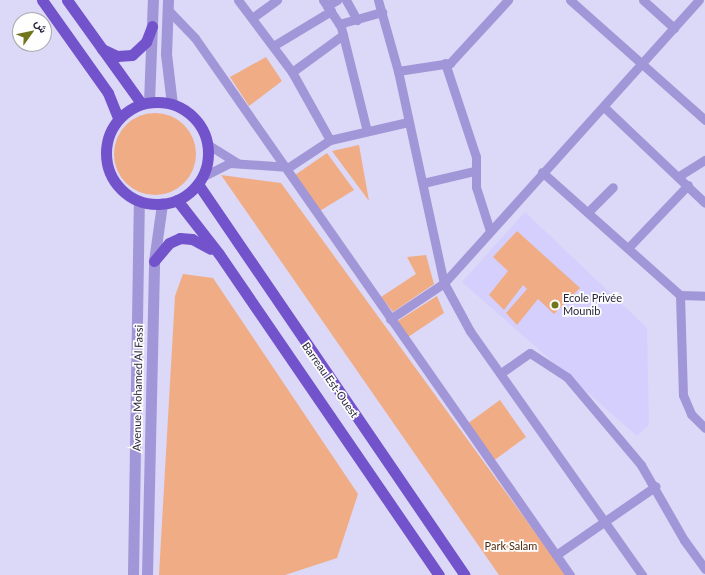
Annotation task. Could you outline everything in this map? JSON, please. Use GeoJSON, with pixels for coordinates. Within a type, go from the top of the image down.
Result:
{"type":"FeatureCollection","features":[{"type":"Feature","properties":{"kind":"main road"},"geometry":{"type":"LineString","coordinates":[[42,0],[108,93],[118,118]]}},
{"type":"Feature","properties":{"kind":"main road"},"geometry":{"type":"LineString","coordinates":[[67,0],[102,49],[145,103]]}},
{"type":"Feature","properties":{"kind":"main road"},"geometry":{"type":"LineString","coordinates":[[102,49],[117,56],[132,55],[146,42],[152,26]]}},
{"type":"Feature","properties":{"kind":"main road"},"geometry":{"type":"LineString","coordinates":[[145,103],[172,104],[193,116],[207,144],[200,180],[177,200],[162,204],[139,201],[116,185],[106,160],[109,134],[118,118],[145,103]]}},
{"type":"Feature","properties":{"kind":"main road","name":"Barreau Est-Ouest"},"geometry":{"type":"LineString","coordinates":[[200,180],[465,575]]}},
{"type":"Feature","properties":{"kind":"main road","name":"Barreau Est-Ouest"},"geometry":{"type":"LineString","coordinates":[[177,200],[219,254],[439,575]]}},
{"type":"Feature","properties":{"kind":"main road"},"geometry":{"type":"LineString","coordinates":[[154,261],[169,243],[182,238],[196,240],[219,254]]}},
{"type":"Feature","properties":{"kind":"street"},"geometry":{"type":"LineString","coordinates":[[145,103],[153,0]]}},
{"type":"Feature","properties":{"kind":"street"},"geometry":{"type":"LineString","coordinates":[[238,0],[292,72],[330,140]]}},
{"type":"Feature","properties":{"kind":"street"},"geometry":{"type":"LineString","coordinates":[[252,18],[277,0]]}},
{"type":"Feature","properties":{"kind":"street"},"geometry":{"type":"LineString","coordinates":[[273,46],[337,0]]}},
{"type":"Feature","properties":{"kind":"street"},"geometry":{"type":"LineString","coordinates":[[346,0],[357,20]]}},
{"type":"Feature","properties":{"kind":"street"},"geometry":{"type":"LineString","coordinates":[[378,0],[398,71],[444,283],[470,331],[642,575]]}},
{"type":"Feature","properties":{"kind":"street"},"geometry":{"type":"LineString","coordinates":[[398,71],[445,63],[456,56],[508,0]]}},
{"type":"Feature","properties":{"kind":"street"},"geometry":{"type":"LineString","coordinates":[[570,0],[641,65],[705,120]]}},
{"type":"Feature","properties":{"kind":"street"},"geometry":{"type":"LineString","coordinates":[[643,0],[674,28]]}},
{"type":"Feature","properties":{"kind":"street"},"geometry":{"type":"LineString","coordinates":[[390,319],[444,283],[542,172],[604,108],[698,0]]}},
{"type":"Feature","properties":{"kind":"street"},"geometry":{"type":"LineString","coordinates":[[168,6],[166,54],[172,104]]}},
{"type":"Feature","properties":{"kind":"street"},"geometry":{"type":"LineString","coordinates":[[168,6],[195,38],[570,575]]}},
{"type":"Feature","properties":{"kind":"street"},"geometry":{"type":"LineString","coordinates":[[327,6],[339,24],[343,35],[367,131]]}},
{"type":"Feature","properties":{"kind":"street"},"geometry":{"type":"LineString","coordinates":[[339,24],[382,12]]}},
{"type":"Feature","properties":{"kind":"street"},"geometry":{"type":"LineString","coordinates":[[292,72],[343,35]]}},
{"type":"Feature","properties":{"kind":"street"},"geometry":{"type":"LineString","coordinates":[[445,63],[476,156],[474,171],[490,231]]}},
{"type":"Feature","properties":{"kind":"street"},"geometry":{"type":"LineString","coordinates":[[604,108],[679,176],[705,203]]}},
{"type":"Feature","properties":{"kind":"street"},"geometry":{"type":"LineString","coordinates":[[200,180],[217,167],[238,163],[285,166],[298,162],[330,140],[408,122]]}},
{"type":"Feature","properties":{"kind":"street"},"geometry":{"type":"LineString","coordinates":[[207,144],[238,163]]}},
{"type":"Feature","properties":{"kind":"street"},"geometry":{"type":"LineString","coordinates":[[679,176],[705,160]]}},
{"type":"Feature","properties":{"kind":"street"},"geometry":{"type":"LineString","coordinates":[[423,183],[474,171]]}},
{"type":"Feature","properties":{"kind":"street"},"geometry":{"type":"LineString","coordinates":[[542,172],[680,295],[705,296]]}},
{"type":"Feature","properties":{"kind":"street"},"geometry":{"type":"LineString","coordinates":[[628,248],[688,185]]}},
{"type":"Feature","properties":{"kind":"street"},"geometry":{"type":"LineString","coordinates":[[588,212],[613,187]]}},
{"type":"Feature","properties":{"kind":"street","name":"Avenue Mohamed Al Fassi"},"geometry":{"type":"LineString","coordinates":[[133,575],[139,201]]}},
{"type":"Feature","properties":{"kind":"street","name":"Avenue Mohamed Al Fassi"},"geometry":{"type":"LineString","coordinates":[[147,575],[154,261],[162,204]]}},
{"type":"Feature","properties":{"kind":"street"},"geometry":{"type":"LineString","coordinates":[[680,295],[683,395],[691,414],[705,428]]}},
{"type":"Feature","properties":{"kind":"street"},"geometry":{"type":"LineString","coordinates":[[501,373],[530,353],[553,365],[598,412],[656,486],[684,540],[705,569]]}},
{"type":"Feature","properties":{"kind":"street"},"geometry":{"type":"LineString","coordinates":[[556,554],[603,520],[656,486]]}},
{"type":"Feature","properties":{"kind":"shaded area","name":"Ecole Privée Mounib"},"geometry":{"type":"Polygon","coordinates":[[[525,212],[647,328],[649,425],[637,436],[462,282],[525,212]]]}},
{"type":"Feature","properties":{"kind":"green space"},"geometry":{"type":"Polygon","coordinates":[[[266,57],[282,81],[249,106],[230,77],[266,57]]]}},
{"type":"Feature","properties":{"kind":"green space"},"geometry":{"type":"Polygon","coordinates":[[[155,113],[171,116],[184,125],[193,138],[196,154],[193,170],[184,183],[171,192],[155,195],[139,192],[126,183],[117,170],[114,154],[117,138],[126,125],[139,116],[155,113]]]}},
{"type":"Feature","properties":{"kind":"green space"},"geometry":{"type":"Polygon","coordinates":[[[359,145],[369,201],[332,151],[359,145]]]}},
{"type":"Feature","properties":{"kind":"green space"},"geometry":{"type":"Polygon","coordinates":[[[327,153],[354,190],[318,212],[295,175],[327,153]]]}},
{"type":"Feature","properties":{"kind":"green space","name":"Park Salam"},"geometry":{"type":"Polygon","coordinates":[[[221,175],[281,183],[566,575],[499,575],[221,175]]]}},
{"type":"Feature","properties":{"kind":"green space"},"geometry":{"type":"Polygon","coordinates":[[[517,231],[580,288],[554,314],[538,299],[517,325],[506,313],[527,289],[523,285],[504,310],[489,295],[508,271],[493,257],[517,231]]]}},
{"type":"Feature","properties":{"kind":"green space"},"geometry":{"type":"Polygon","coordinates":[[[426,255],[434,284],[393,312],[381,297],[416,274],[407,257],[426,255]]]}},
{"type":"Feature","properties":{"kind":"green space"},"geometry":{"type":"Polygon","coordinates":[[[183,274],[213,278],[358,494],[337,558],[285,575],[159,575],[175,296],[183,274]]]}},
{"type":"Feature","properties":{"kind":"green space"},"geometry":{"type":"Polygon","coordinates":[[[437,296],[444,313],[405,339],[393,324],[437,296]]]}},
{"type":"Feature","properties":{"kind":"green space"},"geometry":{"type":"Polygon","coordinates":[[[500,400],[526,437],[493,461],[467,424],[500,400]]]}},
{"type":"Feature","properties":{"kind":"place","name":"Ecole Privée Mounib"},"geometry":{"type":"Point","coordinates":[555,305]}}]}
